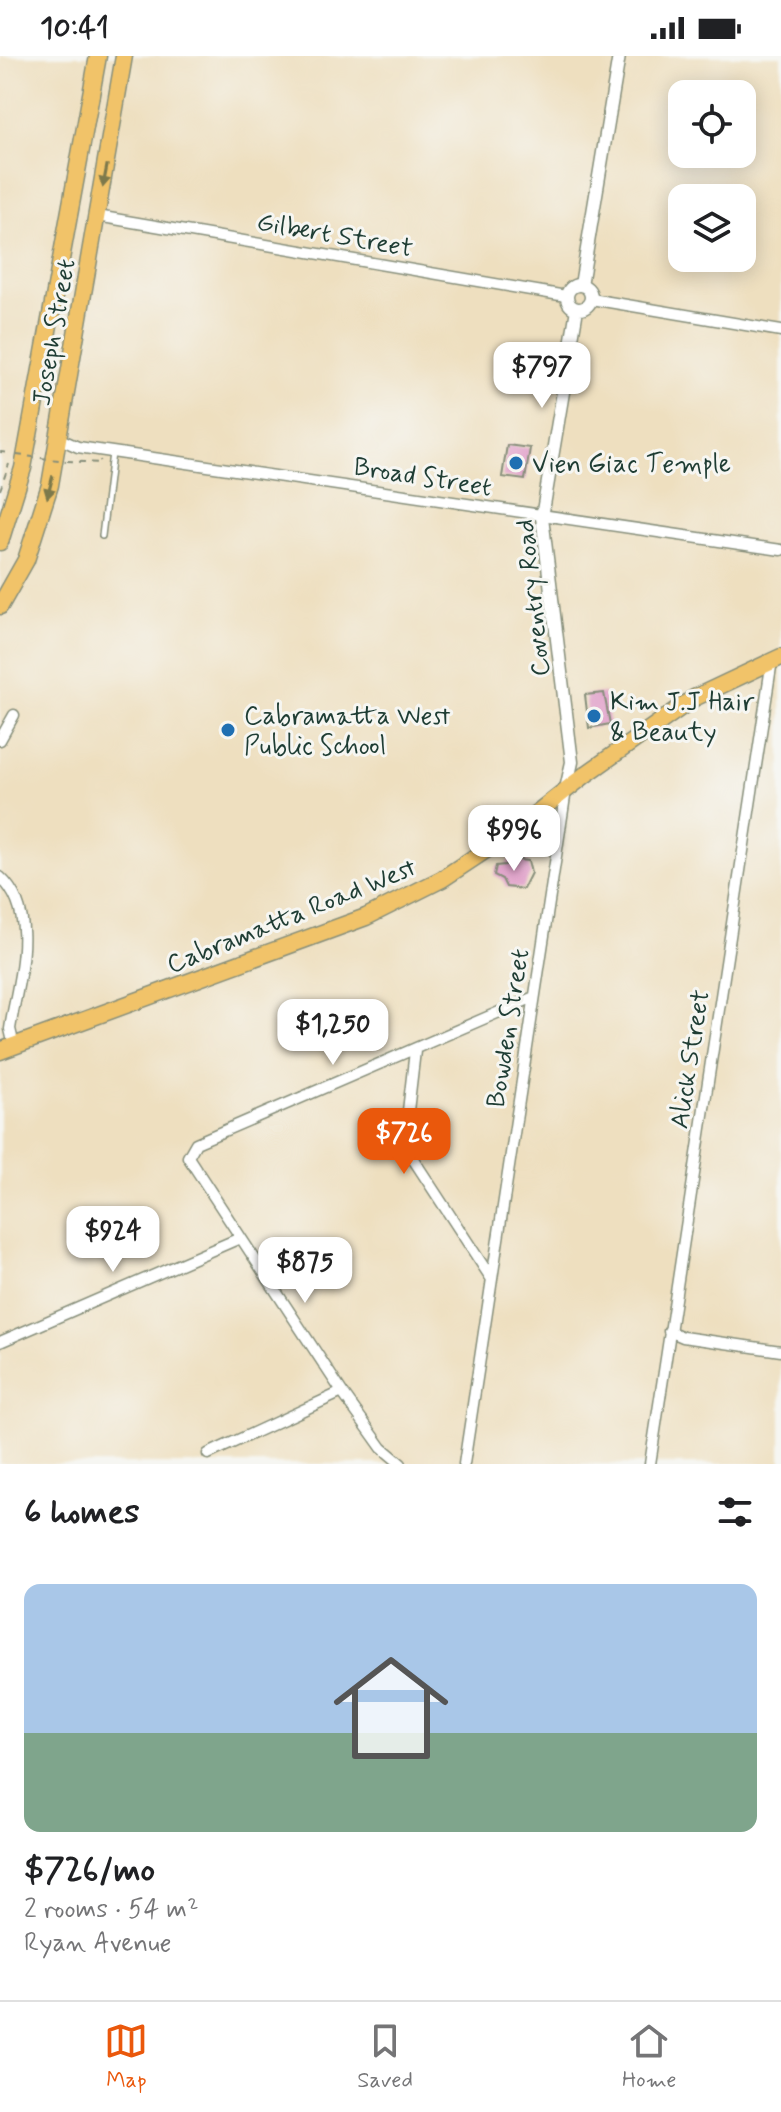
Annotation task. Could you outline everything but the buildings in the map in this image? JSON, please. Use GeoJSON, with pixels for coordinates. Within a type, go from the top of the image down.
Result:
{"type":"FeatureCollection","features":[{"type":"Feature","properties":{"kind":"main road","name":"Joseph Street"},"geometry":{"type":"LineString","coordinates":[[0,542],[23,468],[98,56]]}},
{"type":"Feature","properties":{"kind":"main road","name":"Joseph Street"},"geometry":{"type":"LineString","coordinates":[[0,606],[26,560],[47,498],[60,439],[124,56]]}},
{"type":"Feature","properties":{"kind":"main road","name":"Cabramatta Road West"},"geometry":{"type":"LineString","coordinates":[[7,1048],[366,917],[442,879],[476,858],[694,698],[777,658]]}},
{"type":"Feature","properties":{"kind":"street"},"geometry":{"type":"LineString","coordinates":[[581,285],[619,56]]}},
{"type":"Feature","properties":{"kind":"street","name":"Gilbert Street"},"geometry":{"type":"LineString","coordinates":[[97,216],[566,296]]}},
{"type":"Feature","properties":{"kind":"street"},"geometry":{"type":"LineString","coordinates":[[581,285],[590,292],[591,299],[586,306],[577,309],[568,304],[566,296],[573,286],[581,285]]}},
{"type":"Feature","properties":{"kind":"street"},"geometry":{"type":"LineString","coordinates":[[591,299],[781,331]]}},
{"type":"Feature","properties":{"kind":"street","name":"Coventry Road"},"geometry":{"type":"LineString","coordinates":[[566,789],[572,762],[542,517],[577,309]]}},
{"type":"Feature","properties":{"kind":"street","name":"Broad Street"},"geometry":{"type":"LineString","coordinates":[[60,439],[78,447],[781,550]]}},
{"type":"Feature","properties":{"kind":"street","name":"Alick Street"},"geometry":{"type":"LineString","coordinates":[[650,1464],[777,658]]}},
{"type":"Feature","properties":{"kind":"street"},"geometry":{"type":"LineString","coordinates":[[0,740],[14,715]]}},
{"type":"Feature","properties":{"kind":"street","name":"Bowden Street"},"geometry":{"type":"LineString","coordinates":[[464,1464],[566,789]]}},
{"type":"Feature","properties":{"kind":"street"},"geometry":{"type":"LineString","coordinates":[[0,877],[14,891],[22,909],[24,927],[7,1048]]}},
{"type":"Feature","properties":{"kind":"street"},"geometry":{"type":"LineString","coordinates":[[401,1464],[382,1448],[342,1392],[188,1157],[196,1143],[534,997]]}},
{"type":"Feature","properties":{"kind":"street"},"geometry":{"type":"LineString","coordinates":[[415,1051],[404,1145],[491,1278]]}},
{"type":"Feature","properties":{"kind":"street"},"geometry":{"type":"LineString","coordinates":[[0,1342],[240,1238]]}},
{"type":"Feature","properties":{"kind":"street"},"geometry":{"type":"LineString","coordinates":[[669,1331],[683,1337],[781,1351]]}},
{"type":"Feature","properties":{"kind":"street"},"geometry":{"type":"LineString","coordinates":[[208,1454],[342,1392]]}},
{"type":"Feature","properties":{"kind":"lane"},"geometry":{"type":"LineString","coordinates":[[102,536],[109,451]]}},
{"type":"Feature","properties":{"kind":"path"},"geometry":{"type":"LineString","coordinates":[[0,452],[13,453],[0,490]]}},
{"type":"Feature","properties":{"kind":"path"},"geometry":{"type":"LineString","coordinates":[[17,455],[66,461],[101,461],[67,456]]}},
{"type":"Feature","properties":{"kind":"place","name":"Vien Giac Temple"},"geometry":{"type":"Point","coordinates":[516,463]}},
{"type":"Feature","properties":{"kind":"place","name":"Kim J.J Hair & Beauty"},"geometry":{"type":"Point","coordinates":[594,716]}},
{"type":"Feature","properties":{"kind":"place","name":"Cabramatta West Public School"},"geometry":{"type":"Point","coordinates":[228,730]}}]}
